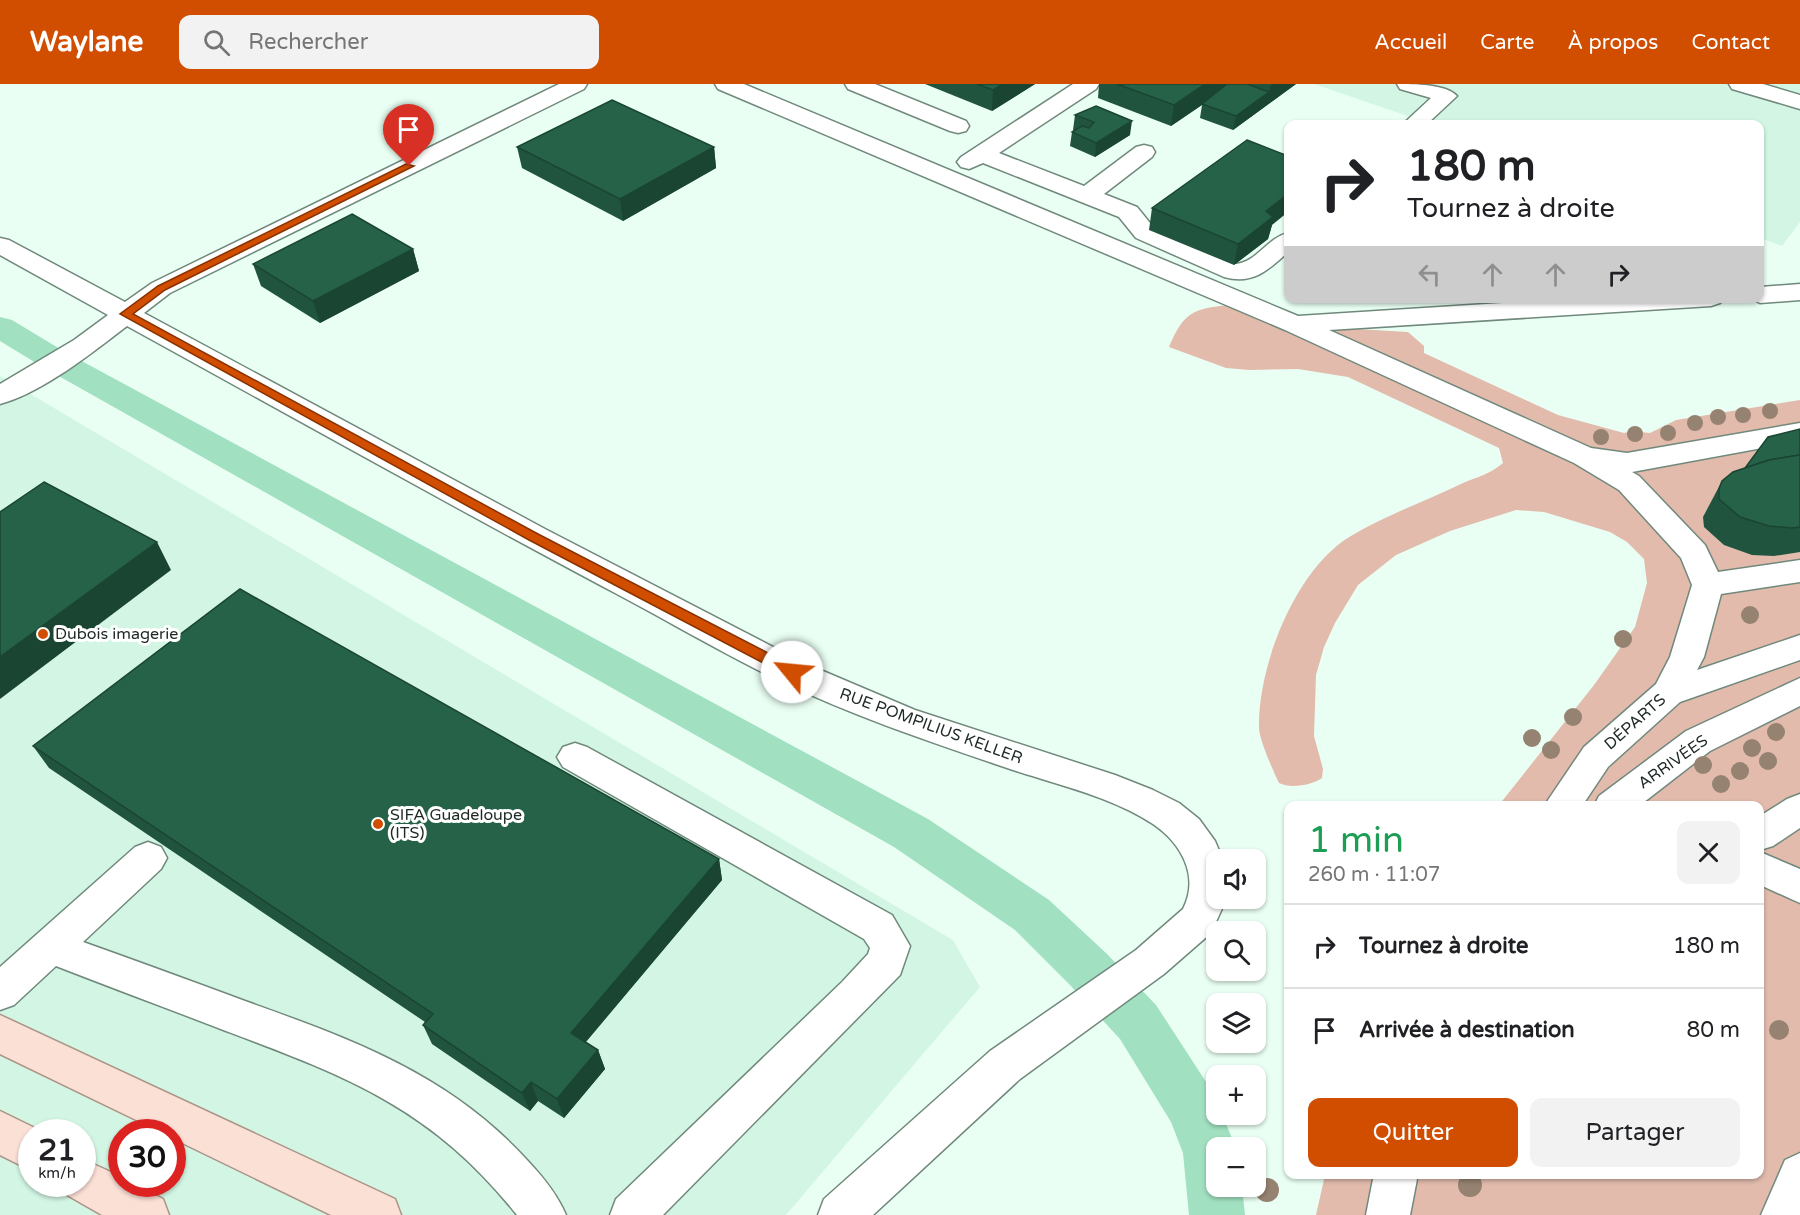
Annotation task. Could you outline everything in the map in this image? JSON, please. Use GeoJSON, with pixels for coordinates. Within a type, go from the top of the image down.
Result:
{"type":"FeatureCollection","features":[{"type":"Feature","properties":{"kind":"main road"},"geometry":{"type":"LineString","coordinates":[[0,1034],[379,1215]]}},
{"type":"Feature","properties":{"kind":"main road"},"geometry":{"type":"LineString","coordinates":[[0,1132],[18,1142]]}},
{"type":"Feature","properties":{"kind":"main road"},"geometry":{"type":"LineString","coordinates":[[96,1188],[147,1215]]}},
{"type":"Feature","properties":{"kind":"street"},"geometry":{"type":"LineString","coordinates":[[533,84],[566,89]]}},
{"type":"Feature","properties":{"kind":"street"},"geometry":{"type":"LineString","coordinates":[[726,84],[1294,324],[1584,456],[1629,483],[1694,553],[1708,585],[1687,657],[1668,693]]}},
{"type":"Feature","properties":{"kind":"street"},"geometry":{"type":"LineString","coordinates":[[856,84],[958,126]]}},
{"type":"Feature","properties":{"kind":"street"},"geometry":{"type":"LineString","coordinates":[[945,178],[1088,84]]}},
{"type":"Feature","properties":{"kind":"street"},"geometry":{"type":"LineString","coordinates":[[1408,84],[1446,96]]}},
{"type":"Feature","properties":{"kind":"street"},"geometry":{"type":"LineString","coordinates":[[1419,120],[1446,96],[1466,84]]}},
{"type":"Feature","properties":{"kind":"street"},"geometry":{"type":"LineString","coordinates":[[1740,84],[1800,102]]}},
{"type":"Feature","properties":{"kind":"street"},"geometry":{"type":"LineString","coordinates":[[0,395],[28,381],[83,346],[161,288],[566,89]]}},
{"type":"Feature","properties":{"kind":"street"},"geometry":{"type":"LineString","coordinates":[[1088,195],[1144,152]]}},
{"type":"Feature","properties":{"kind":"street"},"geometry":{"type":"LineString","coordinates":[[982,154],[1128,212],[1145,233],[1233,272],[1253,270],[1284,243]]}},
{"type":"Feature","properties":{"kind":"street","name":"RUE POMPILIUS KELLER"},"geometry":{"type":"LineString","coordinates":[[0,244],[534,537],[792,672],[903,719],[1102,785],[1140,800],[1166,814],[1186,830],[1202,852],[1208,875],[1206,902],[1197,921],[1150,962],[1005,1065],[840,1215]]}},
{"type":"Feature","properties":{"kind":"street"},"geometry":{"type":"LineString","coordinates":[[1764,295],[1800,292]]}},
{"type":"Feature","properties":{"kind":"street"},"geometry":{"type":"LineString","coordinates":[[1294,324],[1487,306],[1571,303]]}},
{"type":"Feature","properties":{"kind":"street"},"geometry":{"type":"LineString","coordinates":[[1584,456],[1627,462],[1800,432]]}},
{"type":"Feature","properties":{"kind":"street"},"geometry":{"type":"LineString","coordinates":[[1708,585],[1800,572]]}},
{"type":"Feature","properties":{"kind":"street"},"geometry":{"type":"LineString","coordinates":[[1668,693],[1708,669],[1800,634]]}},
{"type":"Feature","properties":{"kind":"street","name":"DÉPARTS"},"geometry":{"type":"LineString","coordinates":[[1565,801],[1596,757],[1668,693],[1800,647]]}},
{"type":"Feature","properties":{"kind":"street","name":"ARRIVÉES"},"geometry":{"type":"LineString","coordinates":[[1619,801],[1698,741],[1800,691]]}},
{"type":"Feature","properties":{"kind":"street"},"geometry":{"type":"LineString","coordinates":[[1737,722],[1800,704]]}},
{"type":"Feature","properties":{"kind":"street"},"geometry":{"type":"LineString","coordinates":[[575,757],[878,927],[890,946],[886,963],[856,995],[632,1215]]}},
{"type":"Feature","properties":{"kind":"street"},"geometry":{"type":"LineString","coordinates":[[1764,833],[1800,809]]}},
{"type":"Feature","properties":{"kind":"street"},"geometry":{"type":"LineString","coordinates":[[0,992],[148,858]]}},
{"type":"Feature","properties":{"kind":"street"},"geometry":{"type":"LineString","coordinates":[[1764,870],[1800,887]]}},
{"type":"Feature","properties":{"kind":"street"},"geometry":{"type":"LineString","coordinates":[[50,947],[336,1053],[384,1077],[430,1103],[473,1136],[516,1176],[544,1215]]}},
{"type":"Feature","properties":{"kind":"shaded area"},"geometry":{"type":"Polygon","coordinates":[[[1314,84],[1800,84],[1800,222],[1782,246],[1764,239],[1764,120],[1419,120],[1314,84]]]}},
{"type":"Feature","properties":{"kind":"shaded area"},"geometry":{"type":"Polygon","coordinates":[[[1229,305],[1357,329],[1408,332],[1424,346],[1424,353],[1558,415],[1624,433],[1632,431],[1650,433],[1676,420],[1800,400],[1800,1215],[1316,1215],[1324,1179],[1764,1179],[1764,801],[1502,801],[1594,685],[1635,627],[1647,583],[1644,559],[1627,542],[1610,532],[1544,512],[1516,510],[1450,531],[1396,555],[1358,585],[1335,623],[1324,647],[1316,675],[1314,736],[1323,769],[1322,778],[1313,783],[1301,785],[1289,786],[1279,783],[1261,739],[1260,702],[1273,648],[1284,620],[1297,594],[1313,571],[1331,551],[1351,536],[1406,508],[1484,475],[1503,463],[1499,448],[1348,377],[1298,369],[1226,368],[1169,347],[1185,319],[1206,308],[1229,305]]]}},
{"type":"Feature","properties":{"kind":"shaded area"},"geometry":{"type":"Polygon","coordinates":[[[0,376],[953,940],[980,987],[786,1215],[0,1215],[0,376]]]}},
{"type":"Feature","properties":{"kind":"building"},"geometry":{"type":"Polygon","coordinates":[[[977,84],[1003,84],[993,90],[977,84]]]}},
{"type":"Feature","properties":{"kind":"building"},"geometry":{"type":"Polygon","coordinates":[[[1117,84],[1205,84],[1174,105],[1117,84]]]}},
{"type":"Feature","properties":{"kind":"building"},"geometry":{"type":"Polygon","coordinates":[[[1227,84],[1247,84],[1269,92],[1236,116],[1202,104],[1227,84]]]}},
{"type":"Feature","properties":{"kind":"building"},"geometry":{"type":"Polygon","coordinates":[[[612,100],[714,147],[620,199],[517,147],[612,100]]]}},
{"type":"Feature","properties":{"kind":"building"},"geometry":{"type":"Polygon","coordinates":[[[1096,106],[1132,121],[1096,143],[1072,132],[1082,126],[1089,128],[1094,122],[1075,115],[1096,106]]]}},
{"type":"Feature","properties":{"kind":"building"},"geometry":{"type":"Polygon","coordinates":[[[1247,140],[1284,154],[1284,197],[1266,211],[1273,217],[1238,244],[1152,208],[1247,140]]]}},
{"type":"Feature","properties":{"kind":"building"},"geometry":{"type":"Polygon","coordinates":[[[352,214],[413,249],[313,301],[253,264],[352,214]]]}},
{"type":"Feature","properties":{"kind":"building"},"geometry":{"type":"Polygon","coordinates":[[[1800,429],[1800,455],[1769,460],[1745,468],[1768,437],[1800,429]]]}},
{"type":"Feature","properties":{"kind":"building"},"geometry":{"type":"Polygon","coordinates":[[[1800,455],[1800,527],[1769,526],[1740,517],[1719,499],[1722,481],[1733,472],[1769,460],[1800,455]]]}},
{"type":"Feature","properties":{"kind":"building","name":"Dubois imagerie"},"geometry":{"type":"Polygon","coordinates":[[[44,482],[157,542],[0,657],[0,512],[44,482]]]}},
{"type":"Feature","properties":{"kind":"building","name":"SIFA Guadeloupe (ITS)"},"geometry":{"type":"Polygon","coordinates":[[[240,589],[719,859],[571,1033],[598,1050],[557,1099],[531,1082],[522,1093],[423,1025],[433,1014],[33,746],[240,589]]]}},
{"type":"Feature","properties":{"kind":"waterway"},"geometry":{"type":"LineString","coordinates":[[0,327],[53,359],[911,833],[1032,915],[1138,1022],[1191,1106],[1211,1153],[1217,1215]]}},
{"type":"Feature","properties":{"kind":"place","name":"Dubois imagerie"},"geometry":{"type":"Point","coordinates":[43,634]}},
{"type":"Feature","properties":{"kind":"place","name":"SIFA Guadeloupe (ITS)"},"geometry":{"type":"Point","coordinates":[378,824]}},
{"type":"Feature","properties":{"kind":"route"},"geometry":{"type":"LineString","coordinates":[[409,166],[161,288],[125,314],[534,537],[792,672]]}}]}
